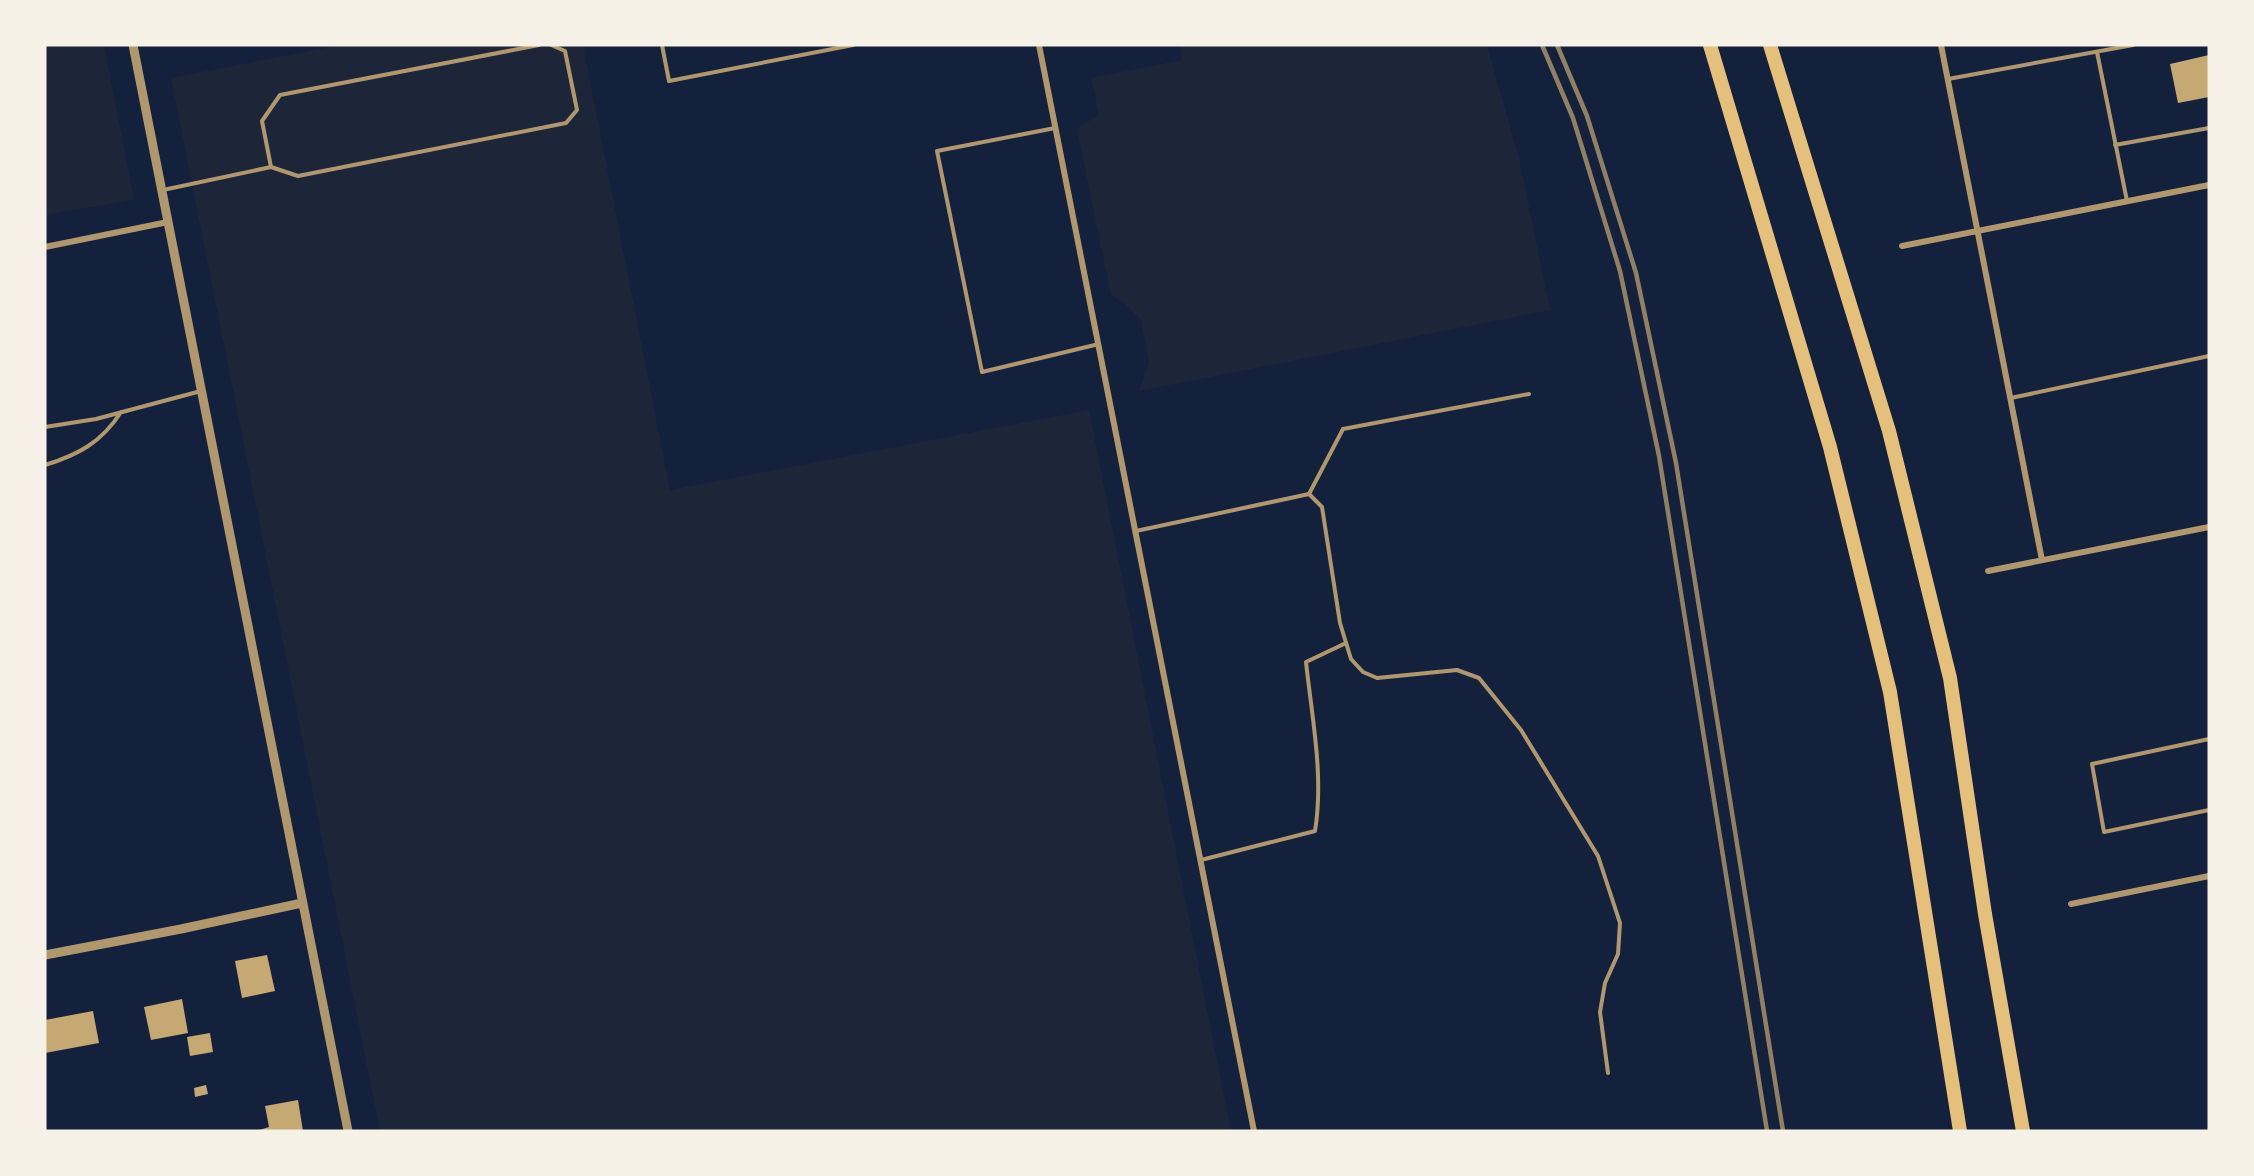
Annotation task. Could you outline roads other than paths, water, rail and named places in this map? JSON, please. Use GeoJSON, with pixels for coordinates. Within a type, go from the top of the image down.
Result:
{"type":"FeatureCollection","features":[{"type":"Feature","properties":{"kind":"highway"},"geometry":{"type":"LineString","coordinates":[[1710,45],[1830,447],[1890,692],[1960,1131]]}},
{"type":"Feature","properties":{"kind":"highway"},"geometry":{"type":"LineString","coordinates":[[1770,45],[1889,431],[1950,678],[1985,914],[2023,1131]]}},
{"type":"Feature","properties":{"kind":"street"},"geometry":{"type":"LineString","coordinates":[[133,45],[348,1131]]}},
{"type":"Feature","properties":{"kind":"street"},"geometry":{"type":"LineString","coordinates":[[1039,45],[1254,1131]]}},
{"type":"Feature","properties":{"kind":"street"},"geometry":{"type":"LineString","coordinates":[[1941,45],[2042,560]]}},
{"type":"Feature","properties":{"kind":"street"},"geometry":{"type":"LineString","coordinates":[[1902,246],[2209,185]]}},
{"type":"Feature","properties":{"kind":"street"},"geometry":{"type":"LineString","coordinates":[[45,247],[168,222]]}},
{"type":"Feature","properties":{"kind":"street"},"geometry":{"type":"LineString","coordinates":[[1988,571],[2209,527]]}},
{"type":"Feature","properties":{"kind":"street"},"geometry":{"type":"LineString","coordinates":[[2072,904],[2209,876]]}},
{"type":"Feature","properties":{"kind":"street"},"geometry":{"type":"LineString","coordinates":[[45,955],[302,903]]}},
{"type":"Feature","properties":{"kind":"lane"},"geometry":{"type":"LineString","coordinates":[[271,167],[262,121],[280,95],[539,45]]}},
{"type":"Feature","properties":{"kind":"lane"},"geometry":{"type":"LineString","coordinates":[[162,190],[271,167],[298,176],[566,123],[577,110],[565,51],[551,45]]}},
{"type":"Feature","properties":{"kind":"lane"},"geometry":{"type":"LineString","coordinates":[[662,45],[669,81],[826,48],[853,45]]}},
{"type":"Feature","properties":{"kind":"lane"},"geometry":{"type":"LineString","coordinates":[[1947,79],[2133,45]]}},
{"type":"Feature","properties":{"kind":"lane"},"geometry":{"type":"LineString","coordinates":[[2097,52],[2127,202]]}},
{"type":"Feature","properties":{"kind":"lane"},"geometry":{"type":"LineString","coordinates":[[1056,128],[937,151],[982,372],[1099,344]]}},
{"type":"Feature","properties":{"kind":"lane"},"geometry":{"type":"LineString","coordinates":[[2115,145],[2209,128]]}},
{"type":"Feature","properties":{"kind":"lane"},"geometry":{"type":"LineString","coordinates":[[2010,398],[2209,356]]}},
{"type":"Feature","properties":{"kind":"lane"},"geometry":{"type":"LineString","coordinates":[[45,427],[96,419],[202,391]]}},
{"type":"Feature","properties":{"kind":"lane"},"geometry":{"type":"LineString","coordinates":[[1309,494],[1343,429],[1529,394]]}},
{"type":"Feature","properties":{"kind":"lane"},"geometry":{"type":"LineString","coordinates":[[45,465],[92,446],[112,427],[121,412]]}},
{"type":"Feature","properties":{"kind":"lane"},"geometry":{"type":"LineString","coordinates":[[1135,531],[1309,494]]}},
{"type":"Feature","properties":{"kind":"lane"},"geometry":{"type":"LineString","coordinates":[[1309,494],[1322,507],[1340,624],[1350,659],[1363,672],[1377,678],[1457,670],[1479,678],[1521,730],[1598,856],[1620,923],[1618,954],[1605,983],[1600,1012],[1608,1073]]}},
{"type":"Feature","properties":{"kind":"lane"},"geometry":{"type":"LineString","coordinates":[[1200,860],[1315,831],[1318,810],[1317,761],[1306,662],[1346,643]]}},
{"type":"Feature","properties":{"kind":"lane"},"geometry":{"type":"LineString","coordinates":[[2209,739],[2092,765],[2104,832],[2209,810]]}},
{"type":"Feature","properties":{"kind":"railway"},"geometry":{"type":"LineString","coordinates":[[1542,45],[1573,118],[1620,271],[1659,456],[1767,1131]]}},
{"type":"Feature","properties":{"kind":"railway"},"geometry":{"type":"LineString","coordinates":[[1557,45],[1587,116],[1636,273],[1676,463],[1783,1131]]}}]}
